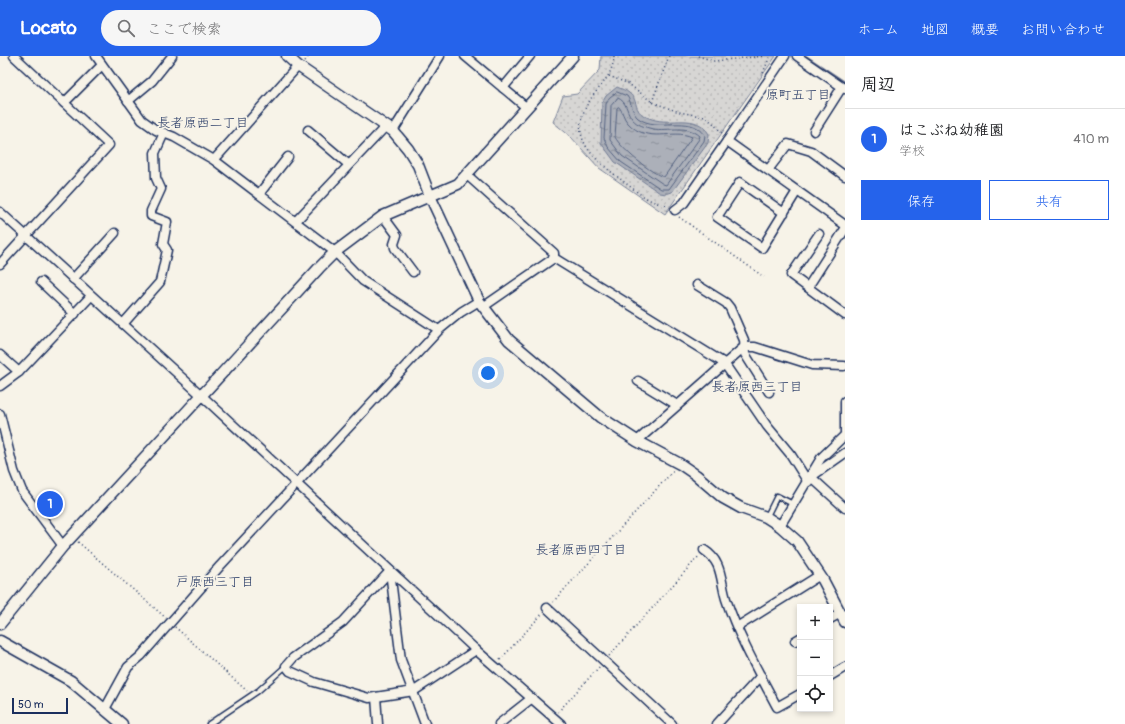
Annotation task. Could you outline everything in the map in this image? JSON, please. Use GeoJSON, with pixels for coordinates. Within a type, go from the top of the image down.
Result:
{"type":"FeatureCollection","features":[{"type":"Feature","properties":{"kind":"street"},"geometry":{"type":"LineString","coordinates":[[0,264],[109,145],[14,56]]}},
{"type":"Feature","properties":{"kind":"street"},"geometry":{"type":"LineString","coordinates":[[96,56],[142,120],[214,160],[335,252],[363,281],[439,330]]}},
{"type":"Feature","properties":{"kind":"street"},"geometry":{"type":"LineString","coordinates":[[128,101],[152,81],[172,56]]}},
{"type":"Feature","properties":{"kind":"street"},"geometry":{"type":"LineString","coordinates":[[287,56],[298,66],[389,128],[408,149],[418,165],[430,196],[481,304],[509,340],[600,417],[637,441],[680,464],[696,475],[723,498],[741,508],[766,517],[780,526],[797,541],[820,576],[843,617],[833,619]]}},
{"type":"Feature","properties":{"kind":"street"},"geometry":{"type":"LineString","coordinates":[[296,221],[348,164],[389,128],[440,56]]}},
{"type":"Feature","properties":{"kind":"street"},"geometry":{"type":"LineString","coordinates":[[464,56],[527,108]]}},
{"type":"Feature","properties":{"kind":"street"},"geometry":{"type":"LineString","coordinates":[[503,88],[530,56]]}},
{"type":"Feature","properties":{"kind":"street"},"geometry":{"type":"LineString","coordinates":[[0,624],[72,536],[335,252],[383,216],[454,186],[467,175],[573,56]]}},
{"type":"Feature","properties":{"kind":"street"},"geometry":{"type":"LineString","coordinates":[[673,207],[684,203],[785,56]]}},
{"type":"Feature","properties":{"kind":"street"},"geometry":{"type":"LineString","coordinates":[[796,56],[844,88],[814,131]]}},
{"type":"Feature","properties":{"kind":"street"},"geometry":{"type":"LineString","coordinates":[[64,103],[102,65]]}},
{"type":"Feature","properties":{"kind":"street"},"geometry":{"type":"LineString","coordinates":[[214,160],[298,66]]}},
{"type":"Feature","properties":{"kind":"street"},"geometry":{"type":"LineString","coordinates":[[308,130],[348,164]]}},
{"type":"Feature","properties":{"kind":"street"},"geometry":{"type":"LineString","coordinates":[[123,324],[162,278],[167,250],[162,244],[167,222],[151,216],[151,210],[161,189],[156,178],[155,153],[164,133]]}},
{"type":"Feature","properties":{"kind":"street"},"geometry":{"type":"LineString","coordinates":[[727,141],[845,225]]}},
{"type":"Feature","properties":{"kind":"street"},"geometry":{"type":"LineString","coordinates":[[768,170],[788,144],[811,151],[845,176]]}},
{"type":"Feature","properties":{"kind":"street"},"geometry":{"type":"LineString","coordinates":[[259,194],[288,157]]}},
{"type":"Feature","properties":{"kind":"street"},"geometry":{"type":"LineString","coordinates":[[467,175],[554,253],[554,258]]}},
{"type":"Feature","properties":{"kind":"street"},"geometry":{"type":"LineString","coordinates":[[784,213],[740,182],[717,218],[762,248],[784,213],[797,191]]}},
{"type":"Feature","properties":{"kind":"street"},"geometry":{"type":"LineString","coordinates":[[0,212],[201,395],[476,650],[561,724]]}},
{"type":"Feature","properties":{"kind":"street"},"geometry":{"type":"LineString","coordinates":[[383,216],[397,235],[394,248],[413,272]]}},
{"type":"Feature","properties":{"kind":"street"},"geometry":{"type":"LineString","coordinates":[[808,287],[845,229]]}},
{"type":"Feature","properties":{"kind":"street"},"geometry":{"type":"LineString","coordinates":[[73,279],[115,233]]}},
{"type":"Feature","properties":{"kind":"street"},"geometry":{"type":"LineString","coordinates":[[819,234],[791,275],[845,315]]}},
{"type":"Feature","properties":{"kind":"street"},"geometry":{"type":"LineString","coordinates":[[105,709],[128,667],[141,656],[296,484],[439,330],[461,312],[481,304],[554,258]]}},
{"type":"Feature","properties":{"kind":"street"},"geometry":{"type":"LineString","coordinates":[[554,258],[724,364],[767,426],[809,479],[845,508]]}},
{"type":"Feature","properties":{"kind":"street"},"geometry":{"type":"LineString","coordinates":[[41,282],[75,314]]}},
{"type":"Feature","properties":{"kind":"street"},"geometry":{"type":"LineString","coordinates":[[697,285],[726,303],[730,308],[744,340],[745,354],[769,392]]}},
{"type":"Feature","properties":{"kind":"street"},"geometry":{"type":"LineString","coordinates":[[0,386],[19,372],[91,296]]}},
{"type":"Feature","properties":{"kind":"street"},"geometry":{"type":"LineString","coordinates":[[637,441],[744,347],[755,347],[812,365],[845,367]]}},
{"type":"Feature","properties":{"kind":"street"},"geometry":{"type":"LineString","coordinates":[[0,355],[19,372]]}},
{"type":"Feature","properties":{"kind":"street"},"geometry":{"type":"LineString","coordinates":[[638,381],[677,405]]}},
{"type":"Feature","properties":{"kind":"street"},"geometry":{"type":"LineString","coordinates":[[780,526],[821,458],[845,433],[845,401]]}},
{"type":"Feature","properties":{"kind":"street"},"geometry":{"type":"LineString","coordinates":[[0,414],[14,471],[22,491],[63,546]]}},
{"type":"Feature","properties":{"kind":"street"},"geometry":{"type":"LineString","coordinates":[[809,479],[845,453]]}},
{"type":"Feature","properties":{"kind":"street"},"geometry":{"type":"LineString","coordinates":[[704,550],[711,555],[720,569],[726,599],[737,627],[777,707],[797,696]]}},
{"type":"Feature","properties":{"kind":"street"},"geometry":{"type":"LineString","coordinates":[[390,571],[343,622],[294,658],[286,666],[290,671],[314,682],[368,698],[414,691],[476,650]]}},
{"type":"Feature","properties":{"kind":"street"},"geometry":{"type":"LineString","coordinates":[[390,571],[401,660],[414,691],[425,724]]}},
{"type":"Feature","properties":{"kind":"street"},"geometry":{"type":"LineString","coordinates":[[737,627],[820,576]]}},
{"type":"Feature","properties":{"kind":"street"},"geometry":{"type":"LineString","coordinates":[[547,608],[672,724]]}},
{"type":"Feature","properties":{"kind":"street"},"geometry":{"type":"LineString","coordinates":[[0,641],[71,681],[122,724]]}},
{"type":"Feature","properties":{"kind":"street"},"geometry":{"type":"LineString","coordinates":[[833,674],[845,667]]}},
{"type":"Feature","properties":{"kind":"street"},"geometry":{"type":"LineString","coordinates":[[717,724],[761,676]]}},
{"type":"Feature","properties":{"kind":"street"},"geometry":{"type":"LineString","coordinates":[[376,697],[378,724]]}},
{"type":"Feature","properties":{"kind":"street"},"geometry":{"type":"LineString","coordinates":[[499,724],[532,698]]}},
{"type":"Feature","properties":{"kind":"lane"},"geometry":{"type":"LineString","coordinates":[[766,517],[777,496],[794,504]]}},
{"type":"Feature","properties":{"kind":"lane"},"geometry":{"type":"LineString","coordinates":[[209,724],[252,695],[286,666]]}},
{"type":"Feature","properties":{"kind":"path"},"geometry":{"type":"LineString","coordinates":[[614,56],[612,70],[586,106],[580,131],[586,148],[602,165],[642,195],[658,204],[673,207],[680,219],[764,276]]}},
{"type":"Feature","properties":{"kind":"path"},"geometry":{"type":"LineString","coordinates":[[652,102],[669,56]]}},
{"type":"Feature","properties":{"kind":"path"},"geometry":{"type":"LineString","coordinates":[[698,56],[714,61],[765,56]]}},
{"type":"Feature","properties":{"kind":"path"},"geometry":{"type":"LineString","coordinates":[[760,79],[770,56]]}},
{"type":"Feature","properties":{"kind":"path"},"geometry":{"type":"LineString","coordinates":[[608,76],[629,84],[652,102],[679,112],[705,117],[713,123],[723,135],[727,129]]}},
{"type":"Feature","properties":{"kind":"path"},"geometry":{"type":"LineString","coordinates":[[494,666],[680,464]]}},
{"type":"Feature","properties":{"kind":"path"},"geometry":{"type":"LineString","coordinates":[[72,536],[252,695]]}},
{"type":"Feature","properties":{"kind":"path"},"geometry":{"type":"LineString","coordinates":[[553,717],[704,550]]}},
{"type":"Feature","properties":{"kind":"shaded area"},"geometry":{"type":"Polygon","coordinates":[[[601,56],[776,56],[665,214],[599,168],[571,137],[553,122],[563,96],[577,94],[600,70],[601,56]]]}},
{"type":"Feature","properties":{"kind":"water"},"geometry":{"type":"Polygon","coordinates":[[[617,87],[633,96],[638,110],[645,116],[660,121],[691,121],[704,127],[709,134],[708,143],[672,192],[666,194],[660,193],[615,162],[601,143],[602,103],[606,96],[617,87]]]}},
{"type":"Feature","properties":{"kind":"waterway"},"geometry":{"type":"LineString","coordinates":[[806,56],[845,82]]}},
{"type":"Feature","properties":{"kind":"place","name":"はこぶね幼稚園"},"geometry":{"type":"Point","coordinates":[50,504]}},
{"type":"Feature","properties":{"kind":"district","name":"原町五丁目"},"geometry":{"type":"Point","coordinates":[798,95]}},
{"type":"Feature","properties":{"kind":"district","name":"長者原西二丁目"},"geometry":{"type":"Point","coordinates":[203,123]}},
{"type":"Feature","properties":{"kind":"district","name":"長者原西三丁目"},"geometry":{"type":"Point","coordinates":[757,387]}},
{"type":"Feature","properties":{"kind":"district","name":"長者原西四丁目"},"geometry":{"type":"Point","coordinates":[581,550]}},
{"type":"Feature","properties":{"kind":"district","name":"戸原西三丁目"},"geometry":{"type":"Point","coordinates":[215,582]}}]}
